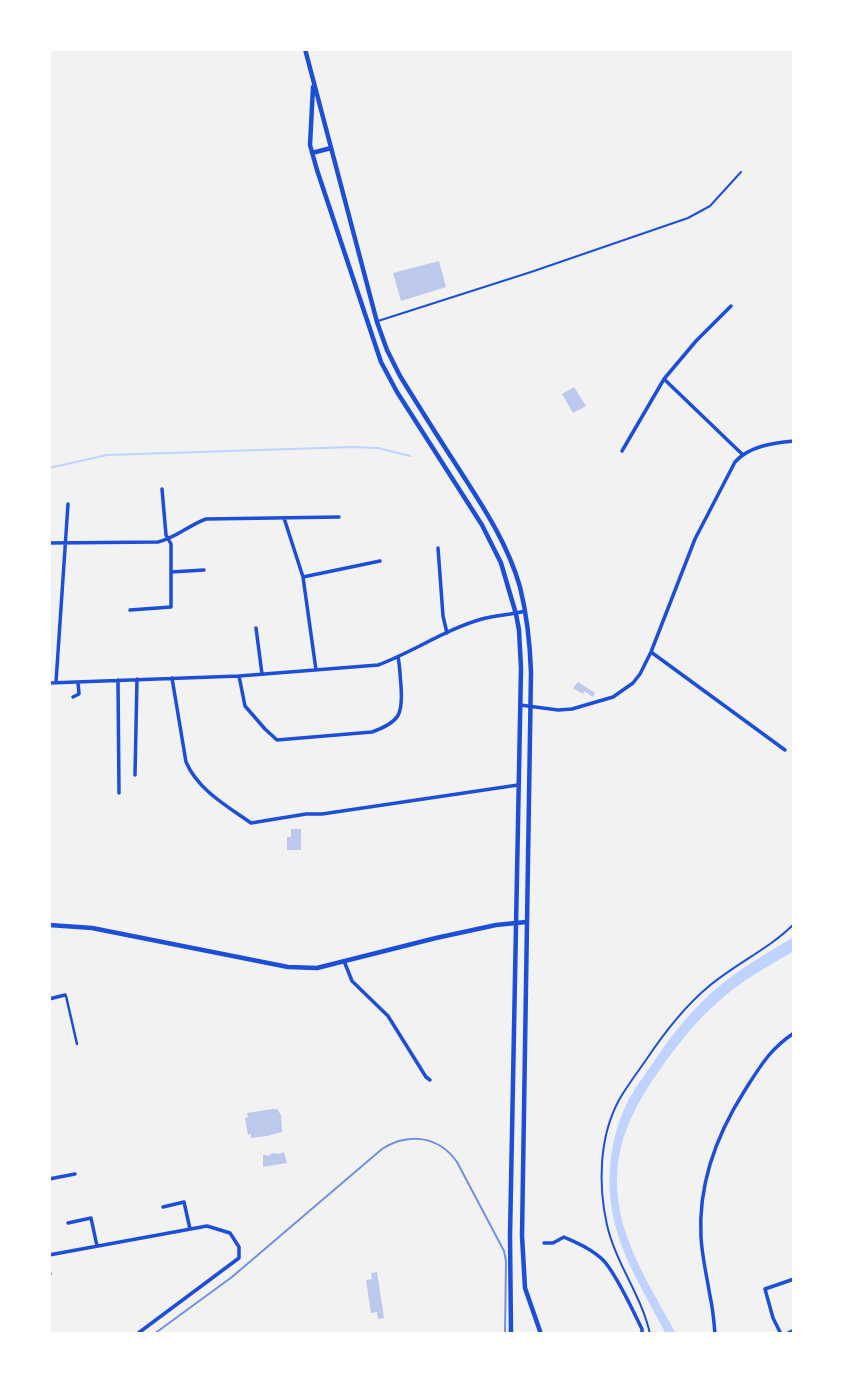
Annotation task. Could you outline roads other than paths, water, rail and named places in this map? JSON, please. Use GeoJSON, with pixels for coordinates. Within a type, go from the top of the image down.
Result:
{"type":"FeatureCollection","features":[{"type":"Feature","properties":{"kind":"main road"},"geometry":{"type":"LineString","coordinates":[[788,1334],[794,1331]]}},
{"type":"Feature","properties":{"kind":"street"},"geometry":{"type":"LineString","coordinates":[[305,49],[377,322],[387,350],[400,376],[492,521],[511,561],[525,611],[530,650],[530,706],[522,1263],[526,1288],[541,1334]]}},
{"type":"Feature","properties":{"kind":"street"},"geometry":{"type":"LineString","coordinates":[[313,82],[310,145],[381,362],[397,392],[482,525],[501,563],[516,614],[520,644],[520,705],[510,1334]]}},
{"type":"Feature","properties":{"kind":"street"},"geometry":{"type":"LineString","coordinates":[[312,153],[331,148]]}},
{"type":"Feature","properties":{"kind":"street"},"geometry":{"type":"LineString","coordinates":[[622,451],[664,379],[695,341],[731,306]]}},
{"type":"Feature","properties":{"kind":"street"},"geometry":{"type":"LineString","coordinates":[[664,379],[742,454]]}},
{"type":"Feature","properties":{"kind":"street"},"geometry":{"type":"LineString","coordinates":[[520,705],[565,710],[613,697],[633,683],[651,652],[695,539],[735,462],[742,454],[772,443],[794,440]]}},
{"type":"Feature","properties":{"kind":"street"},"geometry":{"type":"LineString","coordinates":[[130,610],[171,607],[171,544],[166,536],[162,489]]}},
{"type":"Feature","properties":{"kind":"street"},"geometry":{"type":"LineString","coordinates":[[56,682],[68,504]]}},
{"type":"Feature","properties":{"kind":"street"},"geometry":{"type":"LineString","coordinates":[[49,543],[158,542],[206,519],[339,517]]}},
{"type":"Feature","properties":{"kind":"street"},"geometry":{"type":"LineString","coordinates":[[284,518],[303,577],[316,670]]}},
{"type":"Feature","properties":{"kind":"street"},"geometry":{"type":"LineString","coordinates":[[439,548],[443,616],[447,634]]}},
{"type":"Feature","properties":{"kind":"street"},"geometry":{"type":"LineString","coordinates":[[303,577],[380,561]]}},
{"type":"Feature","properties":{"kind":"street"},"geometry":{"type":"LineString","coordinates":[[171,572],[204,570]]}},
{"type":"Feature","properties":{"kind":"street"},"geometry":{"type":"LineString","coordinates":[[49,683],[239,676],[378,665],[482,619],[525,611]]}},
{"type":"Feature","properties":{"kind":"street"},"geometry":{"type":"LineString","coordinates":[[256,628],[262,674]]}},
{"type":"Feature","properties":{"kind":"street"},"geometry":{"type":"LineString","coordinates":[[651,652],[785,750]]}},
{"type":"Feature","properties":{"kind":"street"},"geometry":{"type":"LineString","coordinates":[[239,676],[245,706],[277,740],[372,732],[385,728],[402,708],[398,657]]}},
{"type":"Feature","properties":{"kind":"street"},"geometry":{"type":"LineString","coordinates":[[172,678],[186,762],[191,774],[222,803],[251,823],[518,785]]}},
{"type":"Feature","properties":{"kind":"street"},"geometry":{"type":"LineString","coordinates":[[135,775],[137,679]]}},
{"type":"Feature","properties":{"kind":"street"},"geometry":{"type":"LineString","coordinates":[[118,680],[119,793]]}},
{"type":"Feature","properties":{"kind":"street"},"geometry":{"type":"LineString","coordinates":[[73,697],[79,694],[78,681]]}},
{"type":"Feature","properties":{"kind":"street"},"geometry":{"type":"LineString","coordinates":[[49,925],[92,928],[288,967],[317,968],[420,941],[526,922]]}},
{"type":"Feature","properties":{"kind":"street"},"geometry":{"type":"LineString","coordinates":[[344,961],[352,981],[388,1016],[430,1080]]}},
{"type":"Feature","properties":{"kind":"street"},"geometry":{"type":"LineString","coordinates":[[49,999],[65,995],[77,1044]]}},
{"type":"Feature","properties":{"kind":"street"},"geometry":{"type":"LineString","coordinates":[[715,1334],[701,1237],[701,1211],[709,1168],[724,1125],[740,1098],[768,1054],[794,1033]]}},
{"type":"Feature","properties":{"kind":"street"},"geometry":{"type":"LineString","coordinates":[[512,1168],[522,1168]]}},
{"type":"Feature","properties":{"kind":"street"},"geometry":{"type":"LineString","coordinates":[[49,1179],[75,1174]]}},
{"type":"Feature","properties":{"kind":"street"},"geometry":{"type":"LineString","coordinates":[[163,1207],[184,1202],[190,1229]]}},
{"type":"Feature","properties":{"kind":"street"},"geometry":{"type":"LineString","coordinates":[[68,1223],[91,1219],[97,1246]]}},
{"type":"Feature","properties":{"kind":"street"},"geometry":{"type":"LineString","coordinates":[[49,1255],[207,1226],[230,1233],[239,1247],[239,1258],[137,1334]]}},
{"type":"Feature","properties":{"kind":"street"},"geometry":{"type":"LineString","coordinates":[[544,1242],[554,1243],[564,1237],[595,1253],[607,1265],[642,1329],[642,1334]]}},
{"type":"Feature","properties":{"kind":"street"},"geometry":{"type":"LineString","coordinates":[[782,1334],[773,1318],[765,1290],[794,1279]]}},
{"type":"Feature","properties":{"kind":"lane"},"geometry":{"type":"LineString","coordinates":[[377,322],[688,218],[710,206],[741,172]]}},
{"type":"Feature","properties":{"kind":"water"},"geometry":{"type":"Polygon","coordinates":[[[794,937],[794,951],[736,987],[711,1008],[689,1032],[650,1084],[623,1139],[617,1179],[623,1224],[640,1266],[676,1334],[666,1334],[631,1268],[612,1212],[610,1162],[622,1114],[636,1087],[673,1035],[697,1007],[731,977],[794,937]]]}},
{"type":"Feature","properties":{"kind":"waterway"},"geometry":{"type":"LineString","coordinates":[[49,468],[107,455],[353,447],[378,448],[410,456]]}},
{"type":"Feature","properties":{"kind":"tram line"},"geometry":{"type":"LineString","coordinates":[[154,1334],[232,1277],[382,1149],[402,1140],[412,1139],[432,1142],[450,1153],[504,1251],[505,1334]]}}]}
